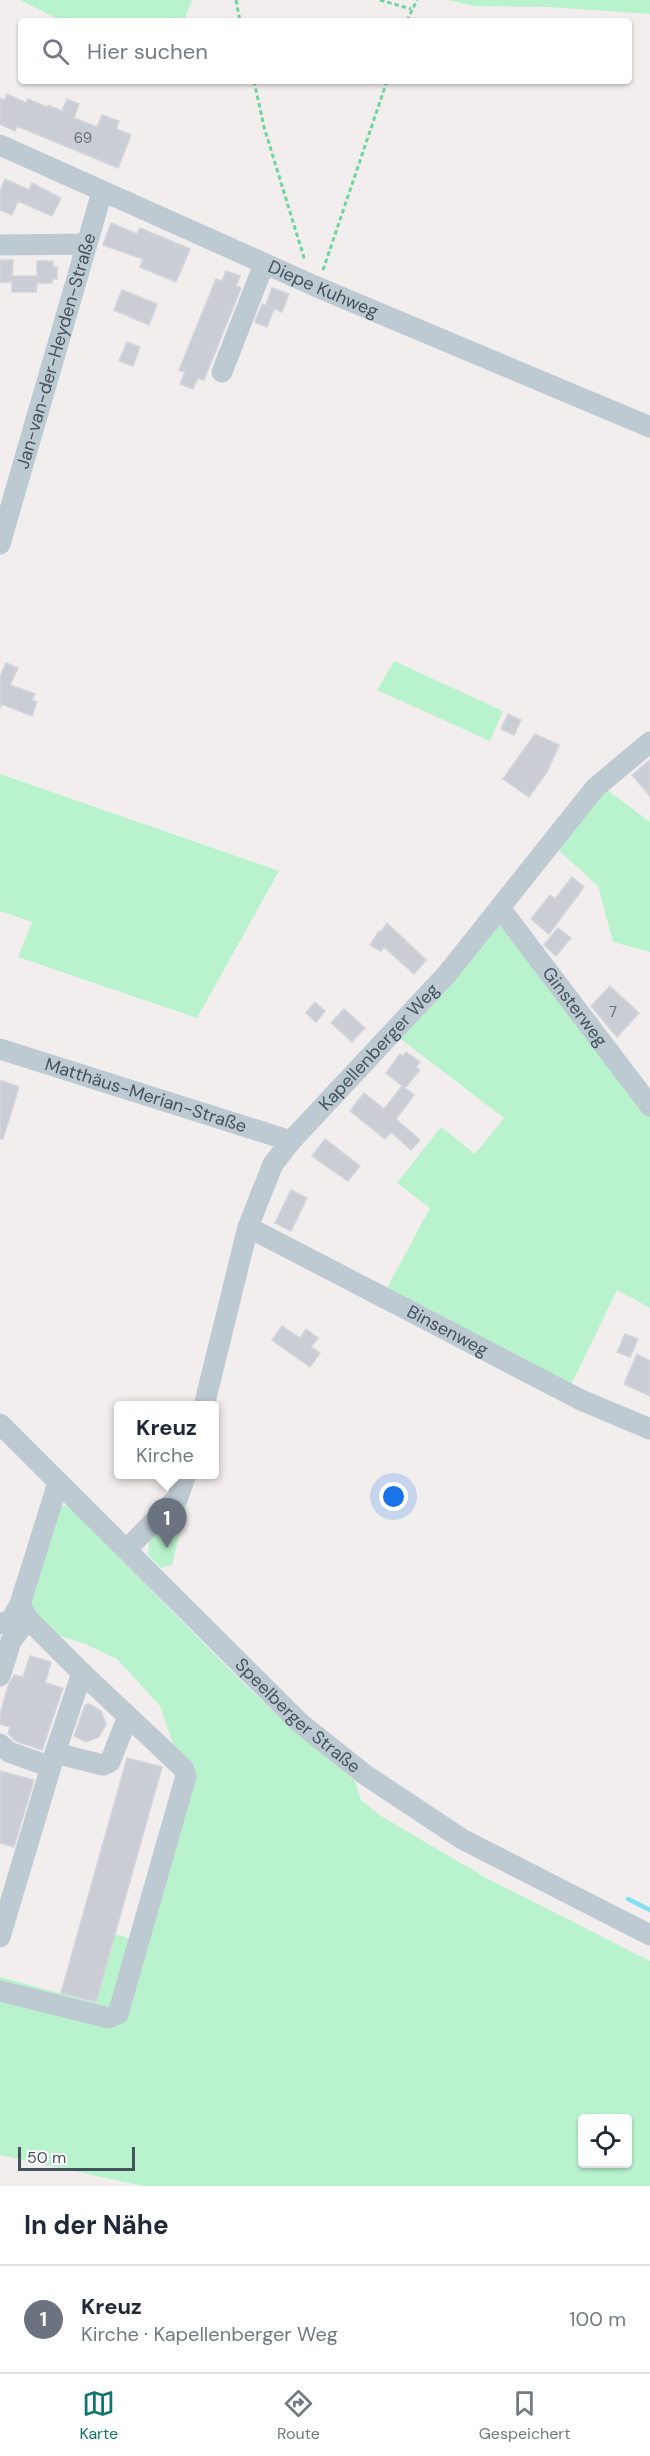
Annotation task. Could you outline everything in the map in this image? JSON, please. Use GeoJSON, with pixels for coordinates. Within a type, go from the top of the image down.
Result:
{"type":"FeatureCollection","features":[{"type":"Feature","properties":{"kind":"street","name":"Diepe Kuhweg"},"geometry":{"type":"LineString","coordinates":[[0,145],[317,287],[650,427]]}},
{"type":"Feature","properties":{"kind":"street","name":"Jan-van-der-Heyden-Straße"},"geometry":{"type":"LineString","coordinates":[[0,544],[102,192]]}},
{"type":"Feature","properties":{"kind":"street"},"geometry":{"type":"LineString","coordinates":[[0,245],[87,244]]}},
{"type":"Feature","properties":{"kind":"street"},"geometry":{"type":"LineString","coordinates":[[222,372],[264,264]]}},
{"type":"Feature","properties":{"kind":"street","name":"Kapellenberger Weg"},"geometry":{"type":"LineString","coordinates":[[205,1401],[248,1227],[273,1164],[291,1141],[447,974],[595,788],[650,742]]}},
{"type":"Feature","properties":{"kind":"street","name":"Ginsterweg"},"geometry":{"type":"LineString","coordinates":[[500,908],[650,1106]]}},
{"type":"Feature","properties":{"kind":"street","name":"Matthäus-Merian-Straße"},"geometry":{"type":"LineString","coordinates":[[0,1049],[291,1141]]}},
{"type":"Feature","properties":{"kind":"street","name":"Binsenweg"},"geometry":{"type":"LineString","coordinates":[[248,1227],[581,1400],[650,1429]]}},
{"type":"Feature","properties":{"kind":"street","name":"Speelberger Straße"},"geometry":{"type":"LineString","coordinates":[[0,1424],[300,1722],[364,1774],[462,1839],[650,1935]]}},
{"type":"Feature","properties":{"kind":"street"},"geometry":{"type":"LineString","coordinates":[[127,1549],[178,1497],[184,1479]]}},
{"type":"Feature","properties":{"kind":"street"},"geometry":{"type":"LineString","coordinates":[[0,1676],[11,1641],[24,1611],[58,1483]]}},
{"type":"Feature","properties":{"kind":"street"},"geometry":{"type":"LineString","coordinates":[[0,1624],[24,1611]]}},
{"type":"Feature","properties":{"kind":"street"},"geometry":{"type":"LineString","coordinates":[[0,1991],[109,2018],[118,2014],[186,1776],[183,1768],[82,1673],[24,1611]]}},
{"type":"Feature","properties":{"kind":"street"},"geometry":{"type":"LineString","coordinates":[[0,1937],[53,1760],[82,1673]]}},
{"type":"Feature","properties":{"kind":"street"},"geometry":{"type":"LineString","coordinates":[[0,1744],[9,1752],[103,1766],[110,1762],[128,1716]]}},
{"type":"Feature","properties":{"kind":"path"},"geometry":{"type":"LineString","coordinates":[[236,0],[239,18]]}},
{"type":"Feature","properties":{"kind":"path"},"geometry":{"type":"LineString","coordinates":[[380,0],[411,9]]}},
{"type":"Feature","properties":{"kind":"path"},"geometry":{"type":"LineString","coordinates":[[408,18],[417,0]]}},
{"type":"Feature","properties":{"kind":"path"},"geometry":{"type":"LineString","coordinates":[[255,84],[264,127],[303,257],[317,287]]}},
{"type":"Feature","properties":{"kind":"path"},"geometry":{"type":"LineString","coordinates":[[317,287],[386,84]]}},
{"type":"Feature","properties":{"kind":"green space"},"geometry":{"type":"Polygon","coordinates":[[[20,0],[192,0],[185,18],[56,18],[20,0]]]}},
{"type":"Feature","properties":{"kind":"green space"},"geometry":{"type":"Polygon","coordinates":[[[448,0],[650,0],[650,14],[548,7],[474,6],[448,0]]]}},
{"type":"Feature","properties":{"kind":"green space"},"geometry":{"type":"Polygon","coordinates":[[[394,661],[503,711],[490,741],[377,690],[394,661]]]}},
{"type":"Feature","properties":{"kind":"green space"},"geometry":{"type":"Polygon","coordinates":[[[0,774],[279,871],[197,1018],[18,957],[32,922],[0,911],[0,774]]]}},
{"type":"Feature","properties":{"kind":"green space"},"geometry":{"type":"Polygon","coordinates":[[[606,789],[650,822],[650,952],[613,942],[598,886],[556,848],[606,789]]]}},
{"type":"Feature","properties":{"kind":"green space"},"geometry":{"type":"Polygon","coordinates":[[[496,921],[650,1110],[650,1308],[617,1290],[570,1387],[386,1290],[430,1208],[397,1183],[441,1127],[475,1154],[504,1118],[398,1037],[496,921]]]}},
{"type":"Feature","properties":{"kind":"green space"},"geometry":{"type":"Polygon","coordinates":[[[192,1482],[172,1565],[161,1568],[148,1555],[149,1539],[192,1482]]]}},
{"type":"Feature","properties":{"kind":"green space"},"geometry":{"type":"Polygon","coordinates":[[[67,1505],[282,1720],[355,1781],[361,1800],[381,1816],[488,1879],[650,1961],[650,2186],[143,2186],[0,2155],[0,1977],[95,2003],[115,1934],[134,1940],[180,1764],[160,1706],[117,1659],[83,1643],[23,1625],[58,1507],[67,1505]]]}},
{"type":"Feature","properties":{"kind":"building"},"geometry":{"type":"Polygon","coordinates":[[[7,94],[26,103],[28,99],[62,111],[67,99],[79,104],[74,118],[97,127],[102,115],[119,121],[116,129],[131,135],[118,168],[17,126],[15,131],[0,124],[0,98],[4,100],[7,94]]]}},
{"type":"Feature","properties":{"kind":"building"},"geometry":{"type":"Polygon","coordinates":[[[5,179],[29,190],[32,183],[61,198],[52,216],[18,201],[12,215],[0,210],[0,191],[5,179]]]}},
{"type":"Feature","properties":{"kind":"building"},"geometry":{"type":"Polygon","coordinates":[[[111,223],[137,234],[140,228],[190,249],[176,282],[140,267],[143,259],[103,245],[111,223]]]}},
{"type":"Feature","properties":{"kind":"building"},"geometry":{"type":"Polygon","coordinates":[[[0,260],[13,260],[12,276],[37,276],[37,261],[53,261],[53,267],[57,267],[57,279],[53,279],[52,283],[37,283],[36,292],[12,292],[12,282],[0,282],[0,260]]]}},
{"type":"Feature","properties":{"kind":"building"},"geometry":{"type":"Polygon","coordinates":[[[226,271],[240,276],[236,286],[241,288],[204,380],[198,378],[193,389],[180,384],[185,372],[179,370],[216,279],[222,281],[226,271]]]}},
{"type":"Feature","properties":{"kind":"building"},"geometry":{"type":"Polygon","coordinates":[[[272,288],[289,294],[282,312],[266,305],[272,288]]]}},
{"type":"Feature","properties":{"kind":"building"},"geometry":{"type":"Polygon","coordinates":[[[122,290],[157,304],[149,325],[114,310],[122,290]]]}},
{"type":"Feature","properties":{"kind":"building"},"geometry":{"type":"Polygon","coordinates":[[[262,304],[274,309],[267,327],[255,322],[262,304]]]}},
{"type":"Feature","properties":{"kind":"building"},"geometry":{"type":"Polygon","coordinates":[[[127,342],[140,347],[133,366],[119,361],[127,342]]]}},
{"type":"Feature","properties":{"kind":"building"},"geometry":{"type":"Polygon","coordinates":[[[6,663],[18,668],[10,685],[35,694],[32,700],[37,702],[32,716],[2,704],[0,708],[0,677],[6,663]]]}},
{"type":"Feature","properties":{"kind":"building"},"geometry":{"type":"Polygon","coordinates":[[[508,714],[521,720],[514,735],[501,729],[508,714]]]}},
{"type":"Feature","properties":{"kind":"building"},"geometry":{"type":"Polygon","coordinates":[[[535,734],[559,745],[547,772],[529,797],[503,779],[535,734]]]}},
{"type":"Feature","properties":{"kind":"building"},"geometry":{"type":"Polygon","coordinates":[[[650,760],[650,796],[632,775],[650,760]]]}},
{"type":"Feature","properties":{"kind":"building"},"geometry":{"type":"Polygon","coordinates":[[[572,877],[584,887],[549,934],[531,919],[550,895],[555,899],[572,877]]]}},
{"type":"Feature","properties":{"kind":"building"},"geometry":{"type":"Polygon","coordinates":[[[387,923],[426,960],[414,974],[384,947],[381,951],[370,945],[387,923]]]}},
{"type":"Feature","properties":{"kind":"building"},"geometry":{"type":"Polygon","coordinates":[[[558,928],[571,938],[556,956],[544,945],[558,928]]]}},
{"type":"Feature","properties":{"kind":"building"},"geometry":{"type":"Polygon","coordinates":[[[610,986],[639,1013],[617,1037],[591,1006],[610,986]]]}},
{"type":"Feature","properties":{"kind":"building"},"geometry":{"type":"Polygon","coordinates":[[[315,1002],[325,1011],[316,1022],[306,1013],[315,1002]]]}},
{"type":"Feature","properties":{"kind":"building"},"geometry":{"type":"Polygon","coordinates":[[[344,1009],[365,1028],[352,1042],[331,1023],[344,1009]]]}},
{"type":"Feature","properties":{"kind":"building"},"geometry":{"type":"Polygon","coordinates":[[[406,1052],[420,1062],[416,1067],[420,1070],[405,1088],[386,1073],[400,1054],[403,1056],[406,1052]]]}},
{"type":"Feature","properties":{"kind":"building"},"geometry":{"type":"Polygon","coordinates":[[[0,1080],[19,1087],[3,1139],[0,1139],[0,1080]]]}},
{"type":"Feature","properties":{"kind":"building"},"geometry":{"type":"Polygon","coordinates":[[[402,1086],[414,1095],[396,1119],[420,1140],[411,1150],[391,1132],[385,1139],[350,1111],[364,1093],[384,1109],[402,1086]]]}},
{"type":"Feature","properties":{"kind":"building"},"geometry":{"type":"Polygon","coordinates":[[[325,1139],[360,1166],[348,1181],[312,1156],[325,1139]]]}},
{"type":"Feature","properties":{"kind":"building"},"geometry":{"type":"Polygon","coordinates":[[[291,1190],[307,1198],[291,1231],[275,1223],[291,1190]]]}},
{"type":"Feature","properties":{"kind":"building"},"geometry":{"type":"Polygon","coordinates":[[[282,1326],[300,1338],[306,1329],[318,1338],[311,1347],[320,1353],[310,1367],[272,1340],[282,1326]]]}},
{"type":"Feature","properties":{"kind":"building"},"geometry":{"type":"Polygon","coordinates":[[[625,1334],[638,1339],[630,1357],[617,1352],[625,1334]]]}},
{"type":"Feature","properties":{"kind":"building"},"geometry":{"type":"Polygon","coordinates":[[[637,1354],[650,1361],[650,1396],[624,1384],[637,1354]]]}},
{"type":"Feature","properties":{"kind":"building"},"geometry":{"type":"Polygon","coordinates":[[[30,1656],[51,1662],[45,1683],[63,1688],[42,1750],[16,1741],[8,1734],[10,1727],[0,1724],[0,1714],[8,1686],[14,1675],[23,1677],[30,1656]]]}},
{"type":"Feature","properties":{"kind":"building"},"geometry":{"type":"Polygon","coordinates":[[[89,1704],[101,1711],[106,1724],[99,1737],[86,1742],[74,1736],[85,1705],[89,1704]]]}},
{"type":"Feature","properties":{"kind":"building"},"geometry":{"type":"Polygon","coordinates":[[[127,1758],[162,1767],[96,2002],[61,1993],[127,1758]]]}},
{"type":"Feature","properties":{"kind":"building"},"geometry":{"type":"Polygon","coordinates":[[[0,1771],[34,1780],[14,1847],[0,1843],[0,1771]]]}},
{"type":"Feature","properties":{"kind":"waterway"},"geometry":{"type":"LineString","coordinates":[[628,1899],[650,1910]]}},
{"type":"Feature","properties":{"kind":"place","name":"Kreuz"},"geometry":{"type":"Point","coordinates":[167,1548]}}]}
